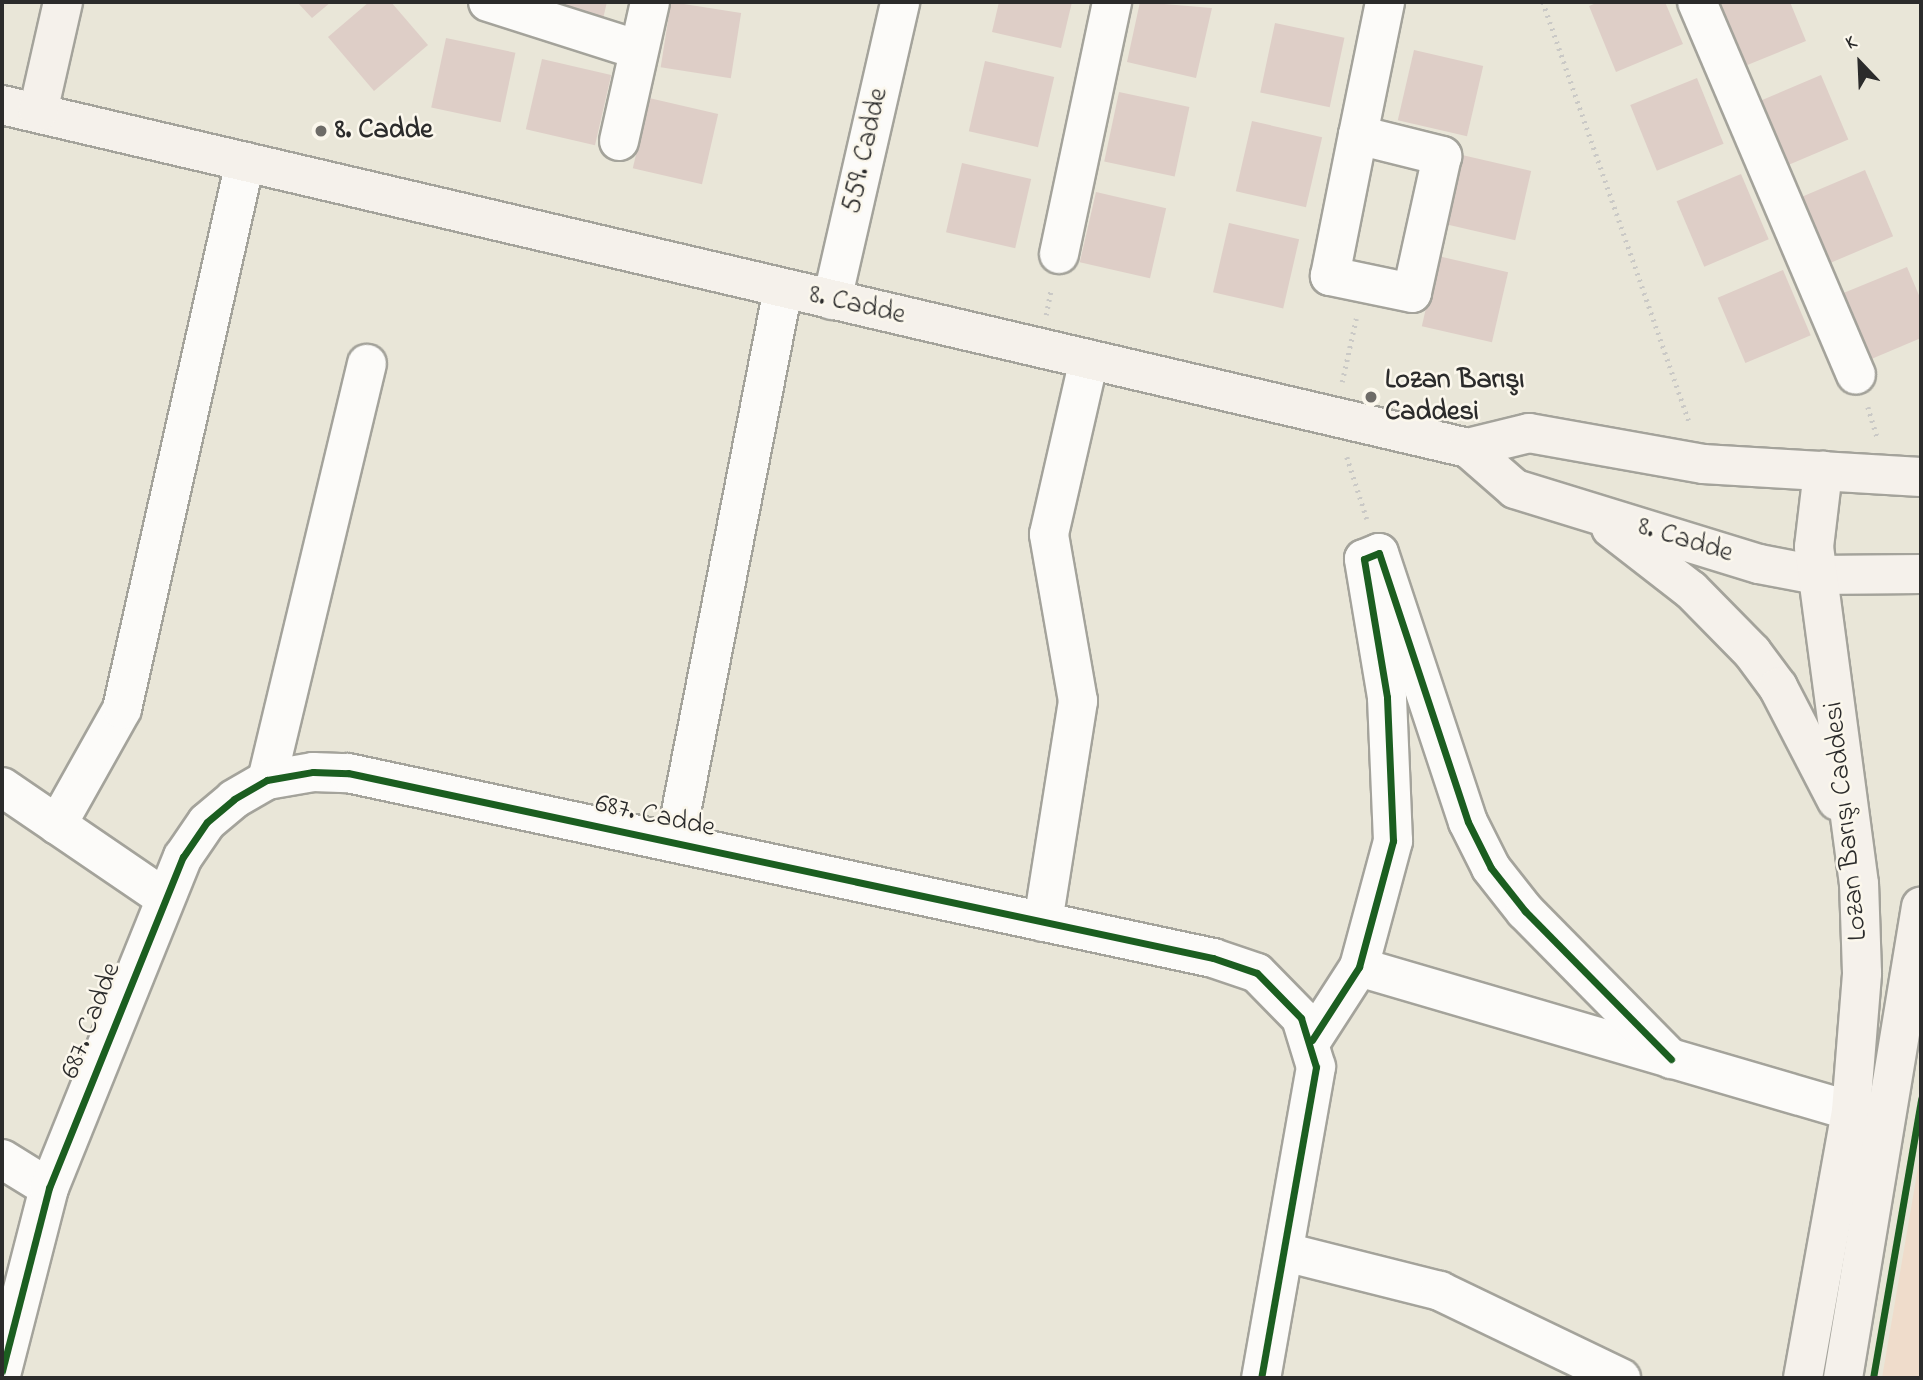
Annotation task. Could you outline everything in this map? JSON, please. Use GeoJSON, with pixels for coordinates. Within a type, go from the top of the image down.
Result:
{"type":"FeatureCollection","features":[{"type":"Feature","properties":{"kind":"main road"},"geometry":{"type":"LineString","coordinates":[[20,108],[63,2]]}},
{"type":"Feature","properties":{"kind":"main road","name":"8. Cadde"},"geometry":{"type":"LineString","coordinates":[[20,108],[1468,448],[1529,433],[1703,464],[1921,477]]}},
{"type":"Feature","properties":{"kind":"main road","name":"8. Cadde"},"geometry":{"type":"LineString","coordinates":[[1468,448],[1516,489],[1759,564],[1816,575],[1921,574]]}},
{"type":"Feature","properties":{"kind":"main road","name":"Lozan Barışı Caddesi"},"geometry":{"type":"LineString","coordinates":[[1803,1378],[1852,1111],[1862,973],[1853,834],[1816,575],[1824,471]]}},
{"type":"Feature","properties":{"kind":"main road"},"geometry":{"type":"LineString","coordinates":[[1584,509],[1691,590],[1752,652],[1783,697],[1853,834]]}},
{"type":"Feature","properties":{"kind":"main road","name":"Lozan Barışı Caddesi"},"geometry":{"type":"LineString","coordinates":[[1843,1378],[1921,906]]}},
{"type":"Feature","properties":{"kind":"street"},"geometry":{"type":"LineString","coordinates":[[488,2],[639,50]]}},
{"type":"Feature","properties":{"kind":"street"},"geometry":{"type":"LineString","coordinates":[[620,141],[650,2]]}},
{"type":"Feature","properties":{"kind":"street","name":"559. Cadde"},"geometry":{"type":"LineString","coordinates":[[832,300],[900,2]]}},
{"type":"Feature","properties":{"kind":"street"},"geometry":{"type":"LineString","coordinates":[[1059,254],[1112,2]]}},
{"type":"Feature","properties":{"kind":"street"},"geometry":{"type":"LineString","coordinates":[[1358,135],[1443,156],[1412,293],[1330,276],[1358,135],[1385,2]]}},
{"type":"Feature","properties":{"kind":"street"},"geometry":{"type":"LineString","coordinates":[[1697,2],[1856,374]]}},
{"type":"Feature","properties":{"kind":"street"},"geometry":{"type":"LineString","coordinates":[[57,825],[122,709],[244,162]]}},
{"type":"Feature","properties":{"kind":"street"},"geometry":{"type":"LineString","coordinates":[[675,843],[783,289]]}},
{"type":"Feature","properties":{"kind":"street"},"geometry":{"type":"LineString","coordinates":[[1042,922],[1078,701],[1049,534],[1088,360]]}},
{"type":"Feature","properties":{"kind":"street"},"geometry":{"type":"LineString","coordinates":[[267,780],[367,364]]}},
{"type":"Feature","properties":{"kind":"street"},"geometry":{"type":"LineString","coordinates":[[1312,1040],[1359,967],[1393,841],[1387,697],[1364,559],[1379,553],[1468,822],[1491,868],[1525,911],[1671,1059]]}},
{"type":"Feature","properties":{"kind":"street","name":"687. Cadde"},"geometry":{"type":"LineString","coordinates":[[2,1371],[49,1188],[163,897],[207,822],[267,780],[348,773],[1042,922],[1257,973],[1287,999],[1312,1040],[1316,1081],[1261,1378]]}},
{"type":"Feature","properties":{"kind":"street"},"geometry":{"type":"LineString","coordinates":[[2,786],[163,897]]}},
{"type":"Feature","properties":{"kind":"street"},"geometry":{"type":"LineString","coordinates":[[1359,967],[1852,1111]]}},
{"type":"Feature","properties":{"kind":"street"},"geometry":{"type":"LineString","coordinates":[[2,1159],[49,1188]]}},
{"type":"Feature","properties":{"kind":"street"},"geometry":{"type":"LineString","coordinates":[[1285,1252],[1440,1291],[1621,1378]]}},
{"type":"Feature","properties":{"kind":"path"},"geometry":{"type":"LineString","coordinates":[[1543,2],[1703,464]]}},
{"type":"Feature","properties":{"kind":"path"},"geometry":{"type":"LineString","coordinates":[[1038,348],[1059,254]]}},
{"type":"Feature","properties":{"kind":"path"},"geometry":{"type":"LineString","coordinates":[[1364,283],[1334,417],[1379,553]]}},
{"type":"Feature","properties":{"kind":"path"},"geometry":{"type":"LineString","coordinates":[[1856,374],[1876,428],[1882,475]]}},
{"type":"Feature","properties":{"kind":"shaded area"},"geometry":{"type":"Polygon","coordinates":[[[1921,1150],[1921,1378],[1882,1378],[1921,1150]]]}},
{"type":"Feature","properties":{"kind":"building"},"geometry":{"type":"Polygon","coordinates":[[[297,2],[331,2],[312,18],[297,2]]]}},
{"type":"Feature","properties":{"kind":"building"},"geometry":{"type":"Polygon","coordinates":[[[369,2],[391,2],[428,45],[374,91],[328,37],[369,2]]]}},
{"type":"Feature","properties":{"kind":"building"},"geometry":{"type":"Polygon","coordinates":[[[533,2],[607,2],[601,27],[533,2]]]}},
{"type":"Feature","properties":{"kind":"building"},"geometry":{"type":"Polygon","coordinates":[[[671,2],[741,13],[731,78],[661,67],[671,2]]]}},
{"type":"Feature","properties":{"kind":"building"},"geometry":{"type":"Polygon","coordinates":[[[999,2],[1072,2],[1061,48],[992,32],[999,2]]]}},
{"type":"Feature","properties":{"kind":"building"},"geometry":{"type":"Polygon","coordinates":[[[1140,2],[1212,8],[1196,78],[1127,62],[1140,2]]]}},
{"type":"Feature","properties":{"kind":"building"},"geometry":{"type":"Polygon","coordinates":[[[1599,2],[1665,2],[1683,44],[1616,72],[1589,6],[1599,2]]]}},
{"type":"Feature","properties":{"kind":"building"},"geometry":{"type":"Polygon","coordinates":[[[1715,2],[1790,2],[1806,41],[1740,68],[1715,2]]]}},
{"type":"Feature","properties":{"kind":"building"},"geometry":{"type":"Polygon","coordinates":[[[1275,23],[1344,38],[1330,107],[1260,92],[1275,23]]]}},
{"type":"Feature","properties":{"kind":"building"},"geometry":{"type":"Polygon","coordinates":[[[446,38],[515,53],[501,122],[431,107],[446,38]]]}},
{"type":"Feature","properties":{"kind":"building"},"geometry":{"type":"Polygon","coordinates":[[[1414,50],[1483,66],[1467,136],[1398,120],[1414,50]]]}},
{"type":"Feature","properties":{"kind":"building"},"geometry":{"type":"Polygon","coordinates":[[[542,59],[611,75],[595,145],[526,129],[542,59]]]}},
{"type":"Feature","properties":{"kind":"building"},"geometry":{"type":"Polygon","coordinates":[[[985,61],[1054,77],[1038,147],[969,131],[985,61]]]}},
{"type":"Feature","properties":{"kind":"building"},"geometry":{"type":"Polygon","coordinates":[[[1821,75],[1848,139],[1783,167],[1756,103],[1821,75]]]}},
{"type":"Feature","properties":{"kind":"building"},"geometry":{"type":"Polygon","coordinates":[[[1697,78],[1724,144],[1657,171],[1630,105],[1697,78]]]}},
{"type":"Feature","properties":{"kind":"building"},"geometry":{"type":"Polygon","coordinates":[[[1119,92],[1189,107],[1175,176],[1104,161],[1119,92]]]}},
{"type":"Feature","properties":{"kind":"building"},"geometry":{"type":"Polygon","coordinates":[[[649,98],[718,114],[702,184],[633,168],[649,98]]]}},
{"type":"Feature","properties":{"kind":"building"},"geometry":{"type":"Polygon","coordinates":[[[1252,121],[1322,137],[1306,207],[1236,191],[1252,121]]]}},
{"type":"Feature","properties":{"kind":"building"},"geometry":{"type":"Polygon","coordinates":[[[1462,155],[1531,171],[1515,240],[1446,224],[1462,155]]]}},
{"type":"Feature","properties":{"kind":"building"},"geometry":{"type":"Polygon","coordinates":[[[962,163],[1031,179],[1015,248],[946,232],[962,163]]]}},
{"type":"Feature","properties":{"kind":"building"},"geometry":{"type":"Polygon","coordinates":[[[1865,170],[1893,236],[1828,264],[1800,198],[1865,170]]]}},
{"type":"Feature","properties":{"kind":"building"},"geometry":{"type":"Polygon","coordinates":[[[1741,174],[1769,239],[1704,267],[1677,201],[1741,174]]]}},
{"type":"Feature","properties":{"kind":"building"},"geometry":{"type":"Polygon","coordinates":[[[1096,192],[1166,208],[1150,278],[1080,262],[1096,192]]]}},
{"type":"Feature","properties":{"kind":"building"},"geometry":{"type":"Polygon","coordinates":[[[1229,223],[1299,239],[1283,308],[1213,292],[1229,223]]]}},
{"type":"Feature","properties":{"kind":"building"},"geometry":{"type":"Polygon","coordinates":[[[1438,256],[1508,272],[1492,342],[1422,326],[1438,256]]]}},
{"type":"Feature","properties":{"kind":"building"},"geometry":{"type":"Polygon","coordinates":[[[1907,267],[1921,300],[1921,338],[1869,360],[1841,294],[1907,267]]]}},
{"type":"Feature","properties":{"kind":"building"},"geometry":{"type":"Polygon","coordinates":[[[1783,270],[1811,335],[1745,363],[1718,298],[1783,270]]]}},
{"type":"Feature","properties":{"kind":"cycle path"},"geometry":{"type":"LineString","coordinates":[[1312,1040],[1359,967],[1393,841],[1387,697],[1364,559],[1379,553],[1468,822],[1491,868],[1525,911],[1671,1059]]}},
{"type":"Feature","properties":{"kind":"cycle path"},"geometry":{"type":"LineString","coordinates":[[2,1371],[49,1188],[183,857],[207,822],[234,799],[267,780],[313,772],[348,773],[1213,958],[1257,973],[1301,1018],[1316,1067],[1261,1378]]}},
{"type":"Feature","properties":{"kind":"cycle path"},"geometry":{"type":"LineString","coordinates":[[1873,1378],[1921,1099]]}},
{"type":"Feature","properties":{"kind":"place","name":"8. Cadde"},"geometry":{"type":"Point","coordinates":[321,131]}},
{"type":"Feature","properties":{"kind":"place","name":"Lozan Barışı Caddesi"},"geometry":{"type":"Point","coordinates":[1371,397]}}]}
